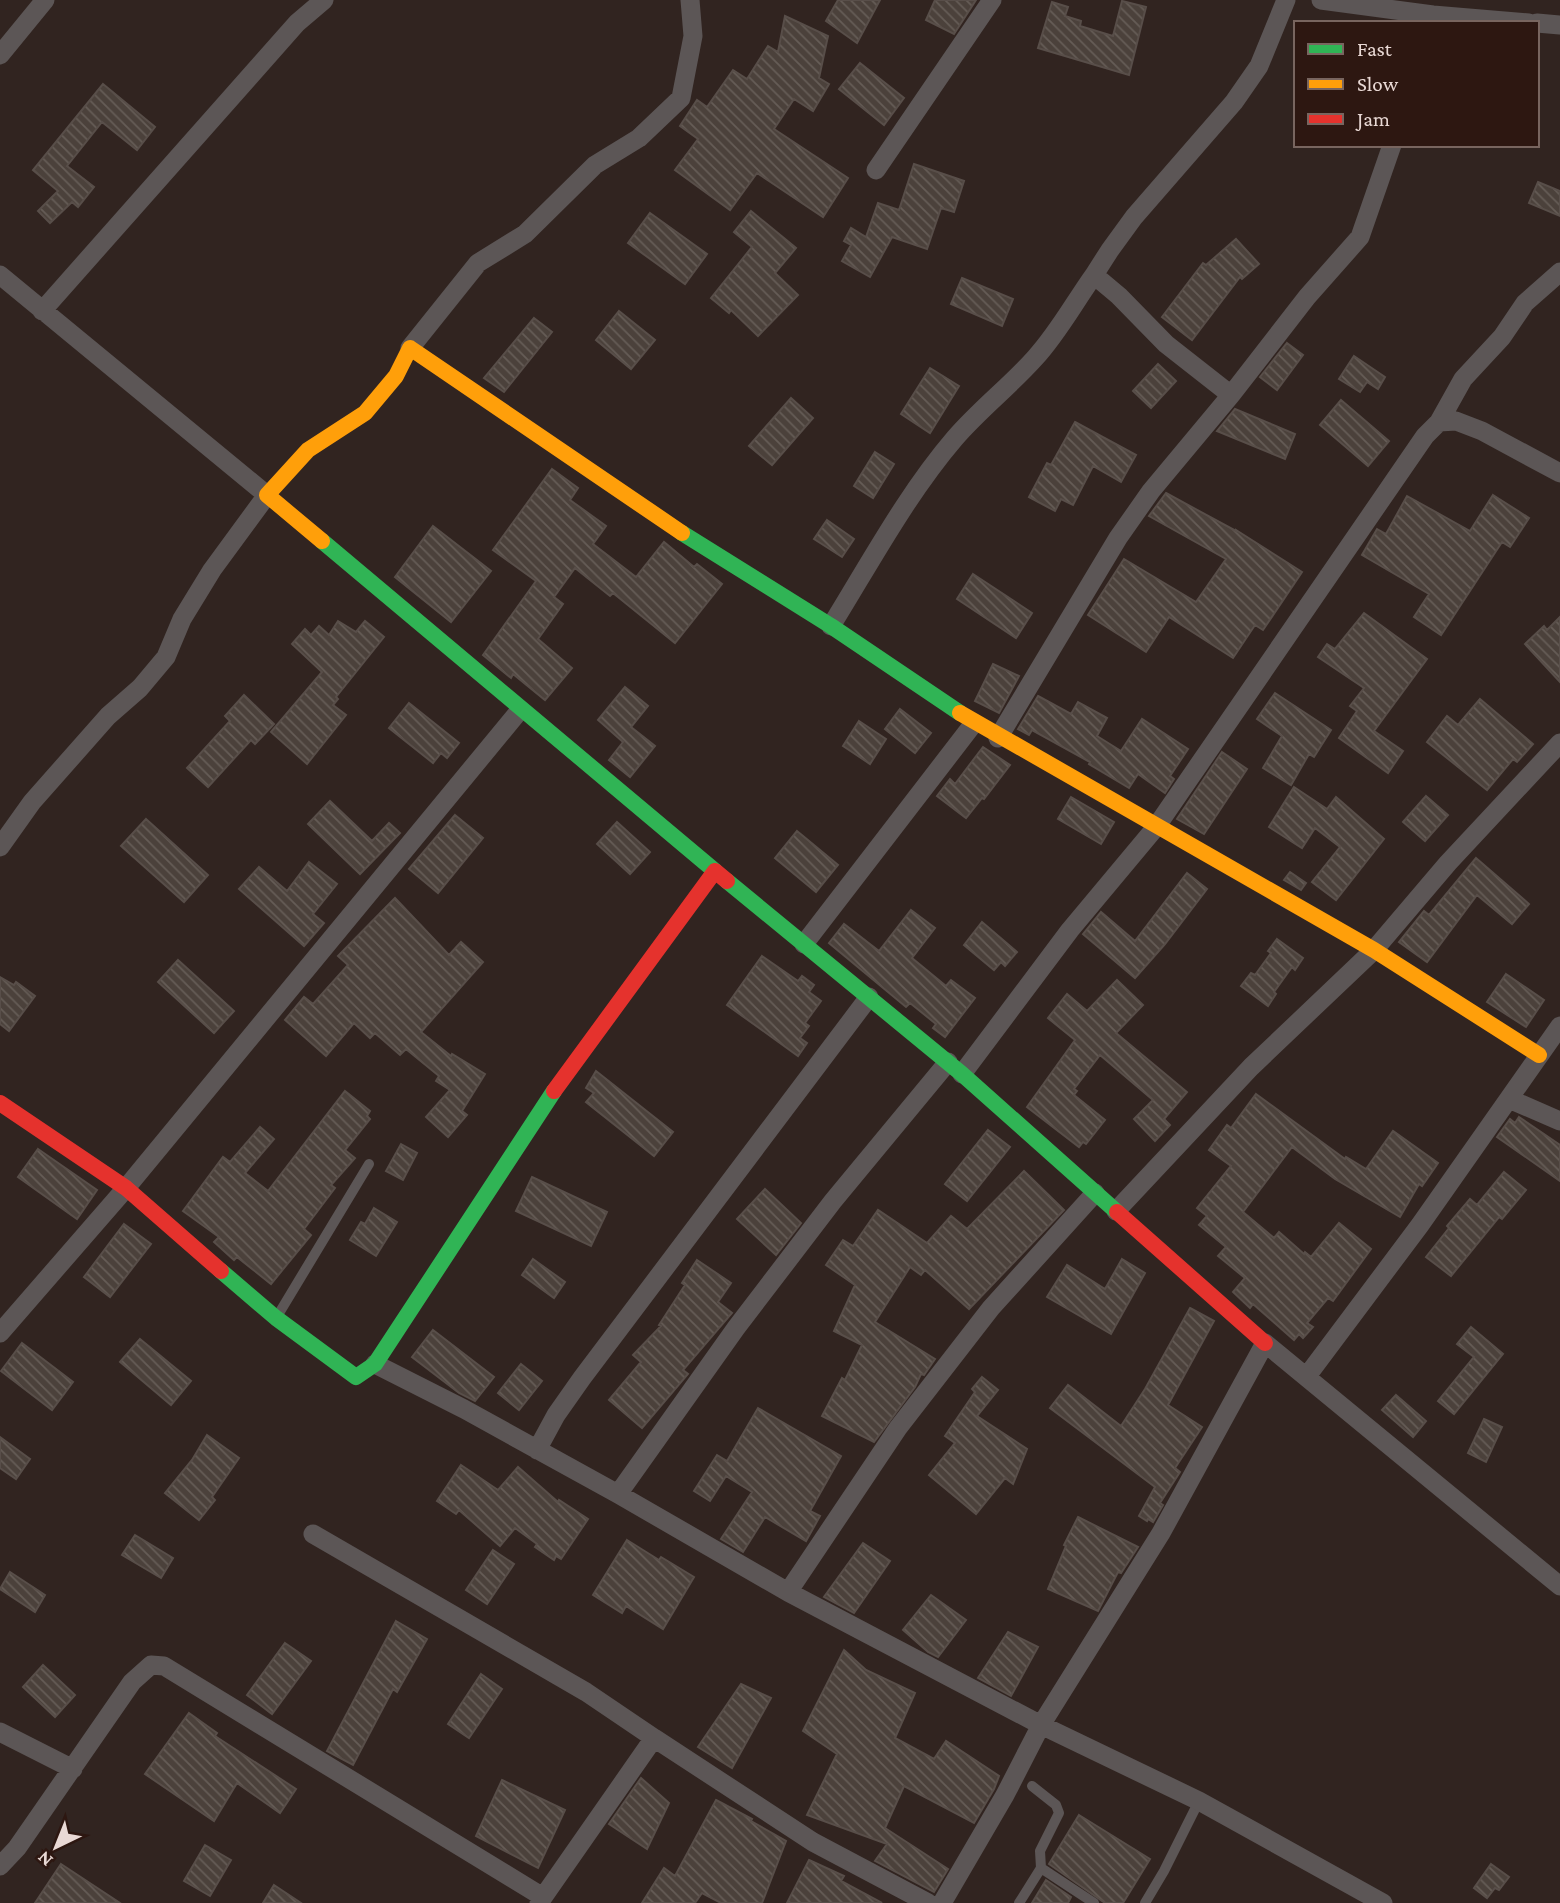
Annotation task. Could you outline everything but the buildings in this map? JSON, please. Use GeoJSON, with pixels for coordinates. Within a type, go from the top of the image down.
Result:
{"type":"FeatureCollection","features":[{"type":"Feature","properties":{"kind":"street"},"geometry":{"type":"LineString","coordinates":[[0,55],[45,0]]}},
{"type":"Feature","properties":{"kind":"street"},"geometry":{"type":"LineString","coordinates":[[42,311],[297,23],[324,0]]}},
{"type":"Feature","properties":{"kind":"street"},"geometry":{"type":"LineString","coordinates":[[0,848],[32,802],[108,716],[140,688],[166,657],[182,619],[206,580],[267,495],[308,450],[365,413],[396,376],[410,348],[478,262],[525,234],[595,165],[639,138],[681,98],[693,36],[690,0]]}},
{"type":"Feature","properties":{"kind":"street"},"geometry":{"type":"LineString","coordinates":[[876,170],[992,0]]}},
{"type":"Feature","properties":{"kind":"street"},"geometry":{"type":"LineString","coordinates":[[831,626],[918,489],[954,439],[1033,360],[1054,335],[1134,217],[1234,102],[1259,66],[1286,0]]}},
{"type":"Feature","properties":{"kind":"street"},"geometry":{"type":"LineString","coordinates":[[1325,0],[1432,19],[1480,21]]}},
{"type":"Feature","properties":{"kind":"street"},"geometry":{"type":"LineString","coordinates":[[1539,23],[1560,25]]}},
{"type":"Feature","properties":{"kind":"street"},"geometry":{"type":"LineString","coordinates":[[998,738],[1118,538],[1151,491],[1231,395],[1307,297],[1360,237],[1391,147]]}},
{"type":"Feature","properties":{"kind":"street"},"geometry":{"type":"LineString","coordinates":[[618,1494],[736,1328],[833,1202],[955,1068],[1156,827],[1417,448],[1439,422],[1463,379],[1502,337],[1525,303],[1560,272]]}},
{"type":"Feature","properties":{"kind":"street"},"geometry":{"type":"LineString","coordinates":[[0,275],[267,495],[520,710],[955,1068],[1265,1343],[1560,1586]]}},
{"type":"Feature","properties":{"kind":"street"},"geometry":{"type":"LineString","coordinates":[[1094,275],[1119,296],[1166,344],[1231,395]]}},
{"type":"Feature","properties":{"kind":"street"},"geometry":{"type":"LineString","coordinates":[[410,348],[675,528],[831,626],[974,723],[1374,950],[1539,1055]]}},
{"type":"Feature","properties":{"kind":"street"},"geometry":{"type":"LineString","coordinates":[[1439,422],[1456,421],[1482,431],[1560,473]]}},
{"type":"Feature","properties":{"kind":"street"},"geometry":{"type":"LineString","coordinates":[[0,1333],[125,1188],[520,710]]}},
{"type":"Feature","properties":{"kind":"street"},"geometry":{"type":"LineString","coordinates":[[804,944],[974,723]]}},
{"type":"Feature","properties":{"kind":"street"},"geometry":{"type":"LineString","coordinates":[[1116,1211],[1251,1067],[1374,950],[1448,863],[1560,743]]}},
{"type":"Feature","properties":{"kind":"street"},"geometry":{"type":"LineString","coordinates":[[0,1103],[125,1188],[276,1318],[356,1377],[375,1364],[566,1073],[715,871]]}},
{"type":"Feature","properties":{"kind":"street"},"geometry":{"type":"LineString","coordinates":[[537,1450],[556,1415],[583,1378],[869,997]]}},
{"type":"Feature","properties":{"kind":"street"},"geometry":{"type":"LineString","coordinates":[[1307,1376],[1420,1225],[1560,1026]]}},
{"type":"Feature","properties":{"kind":"street"},"geometry":{"type":"LineString","coordinates":[[1509,1099],[1560,1121]]}},
{"type":"Feature","properties":{"kind":"street"},"geometry":{"type":"LineString","coordinates":[[788,1592],[898,1428],[991,1308],[1095,1193]]}},
{"type":"Feature","properties":{"kind":"street"},"geometry":{"type":"LineString","coordinates":[[942,1903],[1005,1796],[1041,1725],[1161,1533],[1265,1343]]}},
{"type":"Feature","properties":{"kind":"street"},"geometry":{"type":"LineString","coordinates":[[375,1364],[464,1409],[618,1494],[788,1592],[1041,1725],[1199,1801],[1383,1903]]}},
{"type":"Feature","properties":{"kind":"street"},"geometry":{"type":"LineString","coordinates":[[313,1534],[586,1692],[813,1842],[928,1903]]}},
{"type":"Feature","properties":{"kind":"street"},"geometry":{"type":"LineString","coordinates":[[0,1866],[17,1848],[132,1682],[151,1665],[164,1666],[541,1900],[654,1738]]}},
{"type":"Feature","properties":{"kind":"street"},"geometry":{"type":"LineString","coordinates":[[0,1732],[73,1769]]}},
{"type":"Feature","properties":{"kind":"lane"},"geometry":{"type":"LineString","coordinates":[[276,1318],[369,1164]]}},
{"type":"Feature","properties":{"kind":"lane"},"geometry":{"type":"LineString","coordinates":[[1019,1903],[1041,1868],[1040,1851],[1059,1813],[1056,1805],[1032,1786]]}},
{"type":"Feature","properties":{"kind":"lane"},"geometry":{"type":"LineString","coordinates":[[1145,1903],[1199,1801]]}},
{"type":"Feature","properties":{"kind":"lane"},"geometry":{"type":"LineString","coordinates":[[1041,1868],[1094,1903]]}},
{"type":"Feature","properties":{"kind":"traffic: fast"},"geometry":{"type":"LineString","coordinates":[[682,533],[831,626],[960,713]]}},
{"type":"Feature","properties":{"kind":"traffic: fast"},"geometry":{"type":"LineString","coordinates":[[322,541],[715,871]]}},
{"type":"Feature","properties":{"kind":"traffic: fast"},"geometry":{"type":"LineString","coordinates":[[727,881],[962,1074],[1117,1212]]}},
{"type":"Feature","properties":{"kind":"traffic: fast"},"geometry":{"type":"LineString","coordinates":[[221,1271],[276,1318],[356,1377],[375,1364],[554,1091]]}},
{"type":"Feature","properties":{"kind":"traffic: slow"},"geometry":{"type":"LineString","coordinates":[[322,541],[267,495],[308,450],[365,413],[396,376],[410,348],[682,533]]}},
{"type":"Feature","properties":{"kind":"traffic: slow"},"geometry":{"type":"LineString","coordinates":[[960,713],[1374,950],[1539,1055]]}},
{"type":"Feature","properties":{"kind":"traffic: jam"},"geometry":{"type":"LineString","coordinates":[[554,1091],[715,871],[727,881]]}},
{"type":"Feature","properties":{"kind":"traffic: jam"},"geometry":{"type":"LineString","coordinates":[[0,1103],[126,1188],[221,1271]]}},
{"type":"Feature","properties":{"kind":"traffic: jam"},"geometry":{"type":"LineString","coordinates":[[1117,1212],[1265,1343]]}}]}
